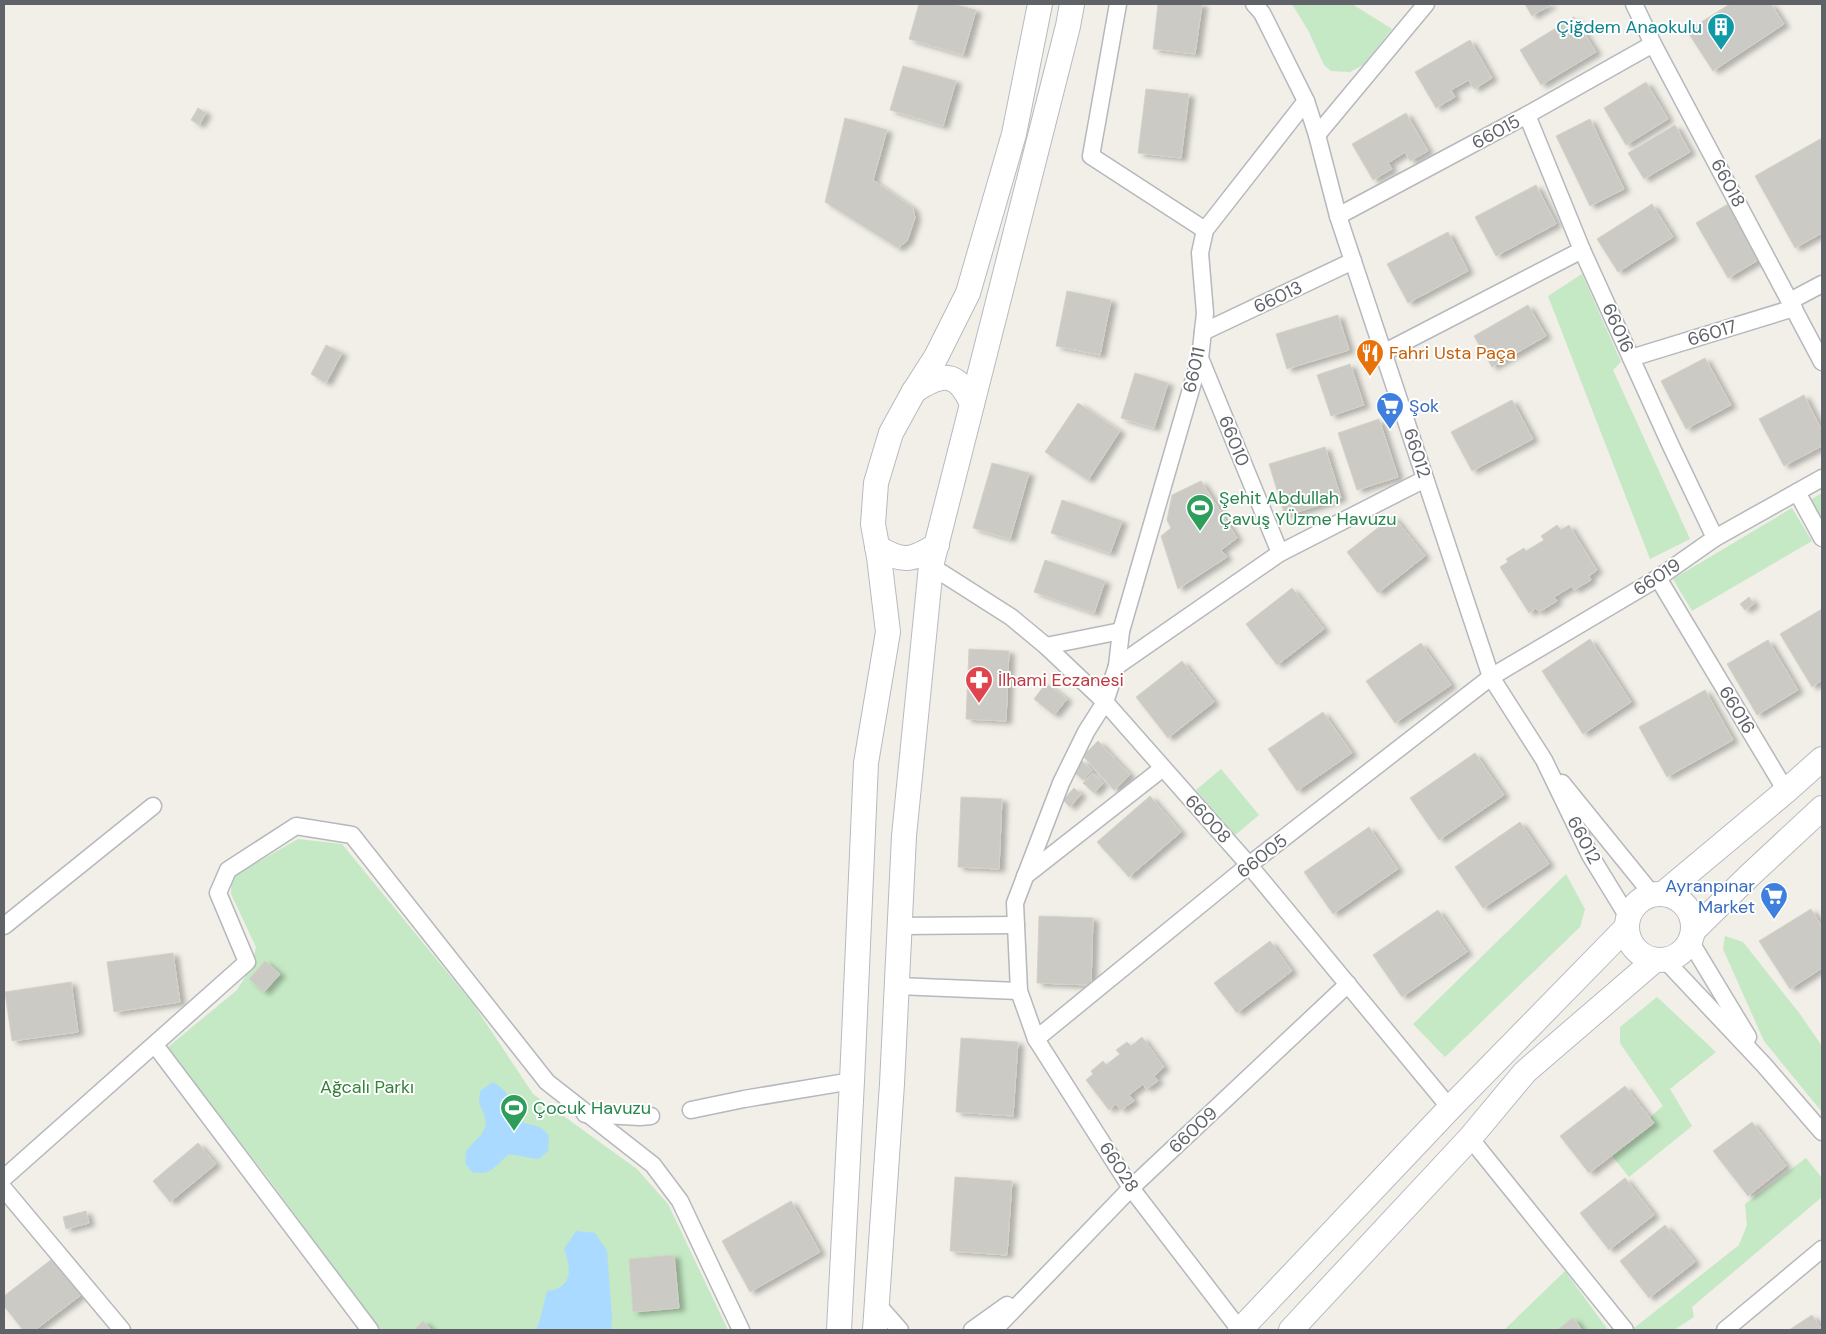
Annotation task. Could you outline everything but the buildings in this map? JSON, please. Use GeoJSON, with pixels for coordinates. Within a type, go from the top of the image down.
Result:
{"type":"FeatureCollection","features":[{"type":"Feature","properties":{"kind":"main road"},"geometry":{"type":"LineString","coordinates":[[839,1330],[866,763],[888,632],[873,524],[876,483],[891,433],[914,391],[936,357],[968,293],[1014,134],[1040,4]]}},
{"type":"Feature","properties":{"kind":"main road"},"geometry":{"type":"LineString","coordinates":[[875,1330],[892,1084],[904,836],[934,556],[1072,4]]}},
{"type":"Feature","properties":{"kind":"main road"},"geometry":{"type":"LineString","coordinates":[[914,391],[939,378],[949,379],[960,383],[966,389],[972,404]]}},
{"type":"Feature","properties":{"kind":"main road"},"geometry":{"type":"LineString","coordinates":[[877,547],[890,555],[903,558],[934,556]]}},
{"type":"Feature","properties":{"kind":"main road"},"geometry":{"type":"LineString","coordinates":[[1658,894],[1786,791],[1822,759]]}},
{"type":"Feature","properties":{"kind":"main road"},"geometry":{"type":"LineString","coordinates":[[1292,1330],[1470,1138],[1525,1072],[1660,960],[1675,956],[1684,950],[1692,936],[1750,875],[1822,808]]}},
{"type":"Feature","properties":{"kind":"main road"},"geometry":{"type":"LineString","coordinates":[[1240,1330],[1627,922],[1633,906],[1642,898],[1658,894],[1674,896],[1686,906],[1693,921],[1692,936]]}},
{"type":"Feature","properties":{"kind":"main road"},"geometry":{"type":"LineString","coordinates":[[1627,922],[1629,939],[1635,949],[1644,956],[1660,960]]}},
{"type":"Feature","properties":{"kind":"street"},"geometry":{"type":"LineString","coordinates":[[1118,4],[1091,156],[1205,230]]}},
{"type":"Feature","properties":{"kind":"street","name":"66012"},"geometry":{"type":"LineString","coordinates":[[1254,4],[1262,13],[1306,101],[1338,216],[1491,677],[1544,760],[1590,855],[1627,922]]}},
{"type":"Feature","properties":{"kind":"street"},"geometry":{"type":"LineString","coordinates":[[1317,135],[1426,4]]}},
{"type":"Feature","properties":{"kind":"street","name":"66018"},"geometry":{"type":"LineString","coordinates":[[1640,5],[1653,44],[1822,362]]}},
{"type":"Feature","properties":{"kind":"street","name":"66015"},"geometry":{"type":"LineString","coordinates":[[1338,216],[1527,115],[1653,44]]}},
{"type":"Feature","properties":{"kind":"street","name":"66011"},"geometry":{"type":"LineString","coordinates":[[1024,876],[1061,783],[1086,732],[1106,702],[1117,666],[1121,631],[1200,358],[1205,313],[1200,253],[1205,230],[1306,101]]}},
{"type":"Feature","properties":{"kind":"street","name":"66016"},"geometry":{"type":"LineString","coordinates":[[1527,115],[1582,250],[1715,538]]}},
{"type":"Feature","properties":{"kind":"street"},"geometry":{"type":"LineString","coordinates":[[1383,353],[1582,250]]}},
{"type":"Feature","properties":{"kind":"street","name":"66013"},"geometry":{"type":"LineString","coordinates":[[1203,332],[1353,261]]}},
{"type":"Feature","properties":{"kind":"street","name":"66017"},"geometry":{"type":"LineString","coordinates":[[1631,358],[1792,304],[1822,284]]}},
{"type":"Feature","properties":{"kind":"street","name":"66010"},"geometry":{"type":"LineString","coordinates":[[1200,358],[1280,553]]}},
{"type":"Feature","properties":{"kind":"street","name":"66019"},"geometry":{"type":"LineString","coordinates":[[1491,677],[1658,578],[1715,538],[1822,478]]}},
{"type":"Feature","properties":{"kind":"street"},"geometry":{"type":"LineString","coordinates":[[1117,666],[1280,553],[1425,480]]}},
{"type":"Feature","properties":{"kind":"street"},"geometry":{"type":"LineString","coordinates":[[1796,492],[1822,538]]}},
{"type":"Feature","properties":{"kind":"street","name":"66008"},"geometry":{"type":"LineString","coordinates":[[934,556],[1046,646],[1106,702],[1249,865],[1450,1108]]}},
{"type":"Feature","properties":{"kind":"street","name":"66016"},"geometry":{"type":"LineString","coordinates":[[1658,578],[1786,791]]}},
{"type":"Feature","properties":{"kind":"street"},"geometry":{"type":"LineString","coordinates":[[1046,646],[1121,631]]}},
{"type":"Feature","properties":{"kind":"street","name":"66005"},"geometry":{"type":"LineString","coordinates":[[1036,1039],[1249,865],[1491,677]]}},
{"type":"Feature","properties":{"kind":"street","name":"66012"},"geometry":{"type":"LineString","coordinates":[[1544,760],[1658,894]]}},
{"type":"Feature","properties":{"kind":"street"},"geometry":{"type":"LineString","coordinates":[[1024,876],[1163,768]]}},
{"type":"Feature","properties":{"kind":"street"},"geometry":{"type":"LineString","coordinates":[[4,926],[153,806]]}},
{"type":"Feature","properties":{"kind":"street"},"geometry":{"type":"LineString","coordinates":[[4,1178],[156,1045],[247,962],[218,893],[228,870],[296,826],[352,835],[547,1082],[585,1114],[652,1165],[680,1201],[741,1330]]}},
{"type":"Feature","properties":{"kind":"street","name":"66028"},"geometry":{"type":"LineString","coordinates":[[1024,876],[1015,903],[1019,992],[1036,1039],[1131,1188],[1240,1330]]}},
{"type":"Feature","properties":{"kind":"street"},"geometry":{"type":"LineString","coordinates":[[900,926],[1016,925]]}},
{"type":"Feature","properties":{"kind":"street"},"geometry":{"type":"LineString","coordinates":[[1692,936],[1764,1064]]}},
{"type":"Feature","properties":{"kind":"street"},"geometry":{"type":"LineString","coordinates":[[1660,960],[1764,1064],[1822,1132]]}},
{"type":"Feature","properties":{"kind":"street","name":"66009"},"geometry":{"type":"LineString","coordinates":[[994,1330],[1131,1188],[1348,984]]}},
{"type":"Feature","properties":{"kind":"street"},"geometry":{"type":"LineString","coordinates":[[897,986],[1019,992]]}},
{"type":"Feature","properties":{"kind":"street"},"geometry":{"type":"LineString","coordinates":[[156,1045],[370,1330]]}},
{"type":"Feature","properties":{"kind":"street"},"geometry":{"type":"LineString","coordinates":[[691,1110],[744,1099],[852,1082]]}},
{"type":"Feature","properties":{"kind":"street"},"geometry":{"type":"LineString","coordinates":[[585,1114],[651,1116]]}},
{"type":"Feature","properties":{"kind":"street"},"geometry":{"type":"LineString","coordinates":[[1470,1138],[1625,1330]]}},
{"type":"Feature","properties":{"kind":"street"},"geometry":{"type":"LineString","coordinates":[[4,1189],[122,1330]]}},
{"type":"Feature","properties":{"kind":"street"},"geometry":{"type":"LineString","coordinates":[[1725,1330],[1822,1249]]}},
{"type":"Feature","properties":{"kind":"street","name":"66009"},"geometry":{"type":"LineString","coordinates":[[972,1330],[1042,1281]]}},
{"type":"Feature","properties":{"kind":"street"},"geometry":{"type":"LineString","coordinates":[[878,1306],[900,1330]]}},
{"type":"Feature","properties":{"kind":"green space"},"geometry":{"type":"Polygon","coordinates":[[[1292,4],[1352,4],[1392,29],[1363,65],[1350,72],[1331,71],[1324,65],[1309,32],[1292,4]]]}},
{"type":"Feature","properties":{"kind":"green space"},"geometry":{"type":"Polygon","coordinates":[[[1582,274],[1621,362],[1613,370],[1690,539],[1650,559],[1548,296],[1582,274]]]}},
{"type":"Feature","properties":{"kind":"green space"},"geometry":{"type":"Polygon","coordinates":[[[1822,493],[1822,523],[1809,501],[1822,493]]]}},
{"type":"Feature","properties":{"kind":"green space"},"geometry":{"type":"Polygon","coordinates":[[[1792,508],[1812,541],[1692,611],[1673,579],[1792,508]]]}},
{"type":"Feature","properties":{"kind":"green space"},"geometry":{"type":"Polygon","coordinates":[[[1221,769],[1259,815],[1235,835],[1196,790],[1221,769]]]}},
{"type":"Feature","properties":{"kind":"green space","name":"Ağcalı Parkı"},"geometry":{"type":"Polygon","coordinates":[[[298,839],[342,844],[474,1005],[533,1094],[637,1169],[668,1204],[728,1330],[380,1330],[268,1178],[167,1048],[237,990],[252,966],[256,947],[231,894],[232,877],[298,839]]]}},
{"type":"Feature","properties":{"kind":"green space"},"geometry":{"type":"Polygon","coordinates":[[[1566,874],[1585,909],[1580,927],[1445,1057],[1413,1024],[1566,874]]]}},
{"type":"Feature","properties":{"kind":"green space"},"geometry":{"type":"Polygon","coordinates":[[[1725,936],[1743,942],[1800,1014],[1822,1046],[1822,1112],[1764,1041],[1723,949],[1725,936]]]}},
{"type":"Feature","properties":{"kind":"green space"},"geometry":{"type":"Polygon","coordinates":[[[1657,997],[1716,1052],[1670,1089],[1692,1126],[1629,1177],[1609,1152],[1663,1106],[1620,1043],[1620,1027],[1657,997]]]}},
{"type":"Feature","properties":{"kind":"green space"},"geometry":{"type":"Polygon","coordinates":[[[1806,1158],[1822,1178],[1822,1197],[1692,1307],[1694,1317],[1674,1330],[1636,1330],[1634,1328],[1739,1245],[1747,1225],[1745,1204],[1806,1158]]]}},
{"type":"Feature","properties":{"kind":"green space"},"geometry":{"type":"Polygon","coordinates":[[[1565,1271],[1608,1330],[1504,1330],[1565,1271]]]}},
{"type":"Feature","properties":{"kind":"water","name":"Çocuk Havuzu"},"geometry":{"type":"Polygon","coordinates":[[[493,1082],[506,1092],[512,1109],[519,1119],[541,1128],[549,1136],[548,1151],[539,1159],[508,1155],[496,1166],[484,1173],[472,1172],[465,1163],[466,1151],[481,1135],[486,1125],[485,1116],[479,1103],[480,1091],[493,1082]]]}},
{"type":"Feature","properties":{"kind":"water"},"geometry":{"type":"Polygon","coordinates":[[[576,1231],[595,1233],[607,1251],[612,1316],[611,1330],[536,1330],[547,1291],[562,1286],[566,1281],[569,1270],[564,1249],[576,1231]]]}},
{"type":"Feature","properties":{"kind":"place","name":"Çiğdem Anaokulu"},"geometry":{"type":"Point","coordinates":[1721,51]}},
{"type":"Feature","properties":{"kind":"place","name":"Fahri Usta Paça"},"geometry":{"type":"Point","coordinates":[1370,377]}},
{"type":"Feature","properties":{"kind":"place","name":"Şok"},"geometry":{"type":"Point","coordinates":[1390,430]}},
{"type":"Feature","properties":{"kind":"place","name":"Şehit Abdullah Çavuş YÜzme Havuzu"},"geometry":{"type":"Point","coordinates":[1200,532]}},
{"type":"Feature","properties":{"kind":"place","name":"İlhami Eczanesi"},"geometry":{"type":"Point","coordinates":[979,704]}},
{"type":"Feature","properties":{"kind":"place","name":"Ayranpınar Market"},"geometry":{"type":"Point","coordinates":[1774,920]}},
{"type":"Feature","properties":{"kind":"place","name":"Çocuk Havuzu"},"geometry":{"type":"Point","coordinates":[514,1132]}}]}
